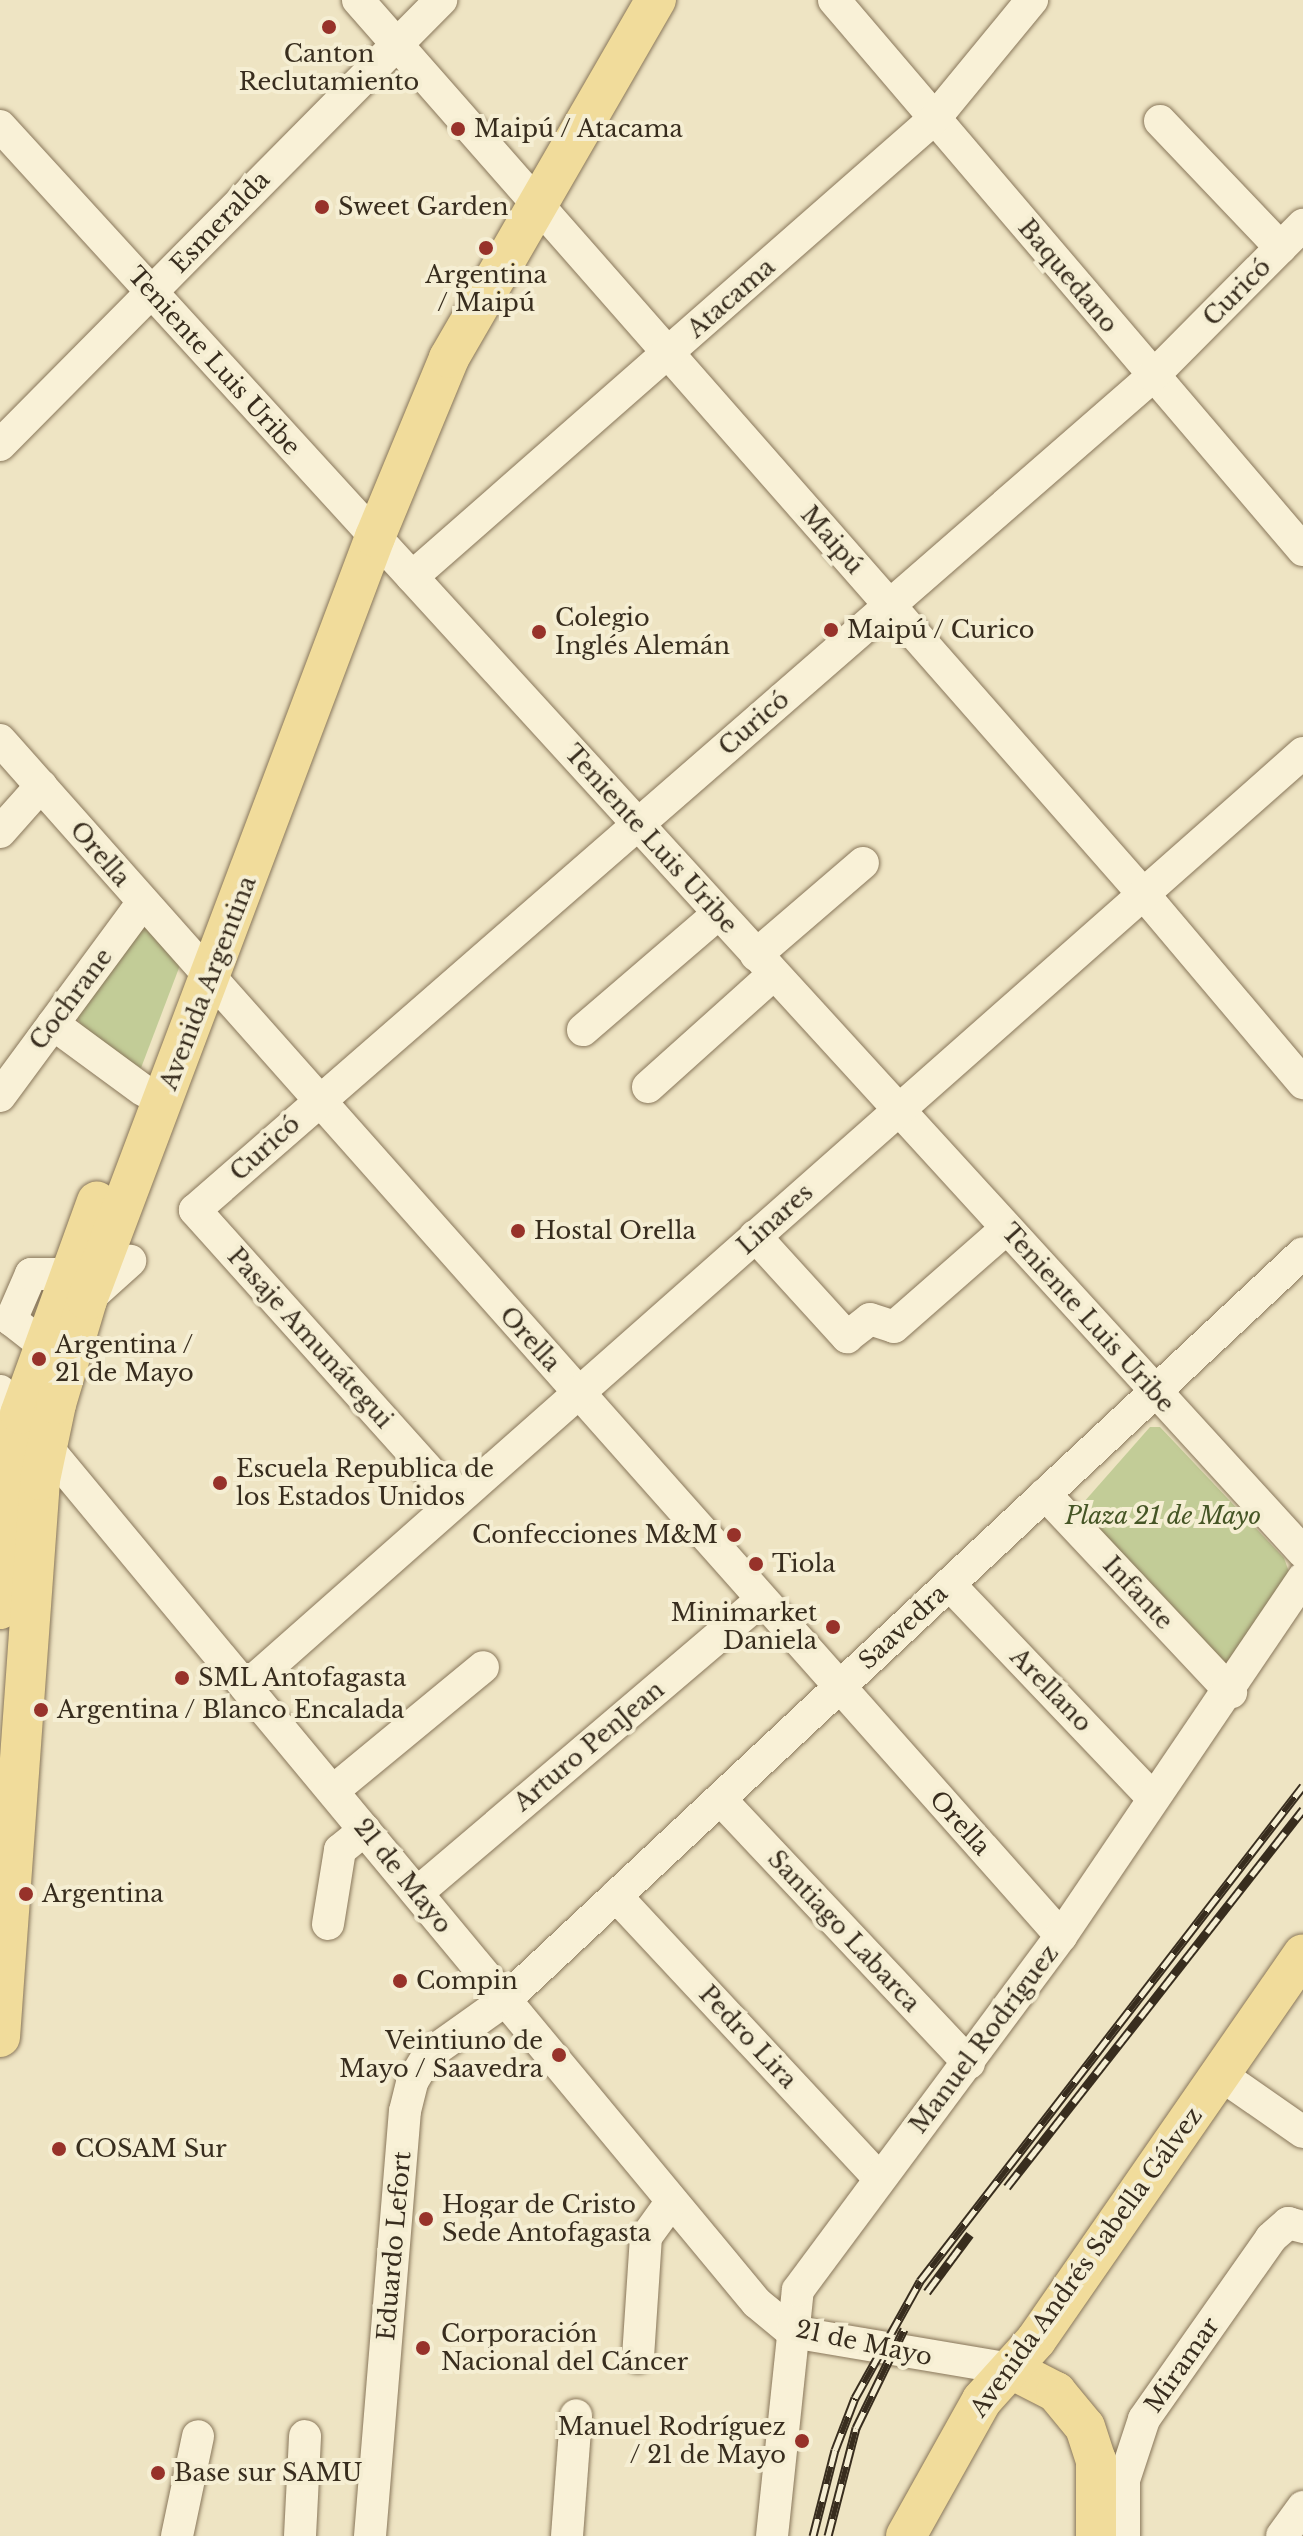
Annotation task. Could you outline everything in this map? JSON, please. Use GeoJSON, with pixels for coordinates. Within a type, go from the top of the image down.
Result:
{"type":"FeatureCollection","features":[{"type":"Feature","properties":{"kind":"main road","name":"Avenida Argentina"},"geometry":{"type":"LineString","coordinates":[[527,193],[626,0]]}},
{"type":"Feature","properties":{"kind":"main road","name":"Avenida Argentina"},"geometry":{"type":"LineString","coordinates":[[0,1609],[10,1402],[77,1287],[202,969],[365,526],[424,349],[656,0]]}},
{"type":"Feature","properties":{"kind":"main road","name":"Avenida Argentina"},"geometry":{"type":"LineString","coordinates":[[1,2017],[26,1633],[47,1443],[77,1287],[143,1090],[202,969]]}},
{"type":"Feature","properties":{"kind":"main road","name":"Avenida Andrés Sabella Gálvez"},"geometry":{"type":"LineString","coordinates":[[906,2536],[982,2400],[1011,2369],[1303,1955]]}},
{"type":"Feature","properties":{"kind":"main road"},"geometry":{"type":"LineString","coordinates":[[1011,2369],[1056,2392],[1085,2427],[1096,2460],[1096,2536]]}},
{"type":"Feature","properties":{"kind":"street","name":"Maipú"},"geometry":{"type":"LineString","coordinates":[[358,0],[1143,893],[1303,1083]]}},
{"type":"Feature","properties":{"kind":"street","name":"Esmeralda"},"geometry":{"type":"LineString","coordinates":[[0,445],[441,0]]}},
{"type":"Feature","properties":{"kind":"street","name":"Baquedano"},"geometry":{"type":"LineString","coordinates":[[834,0],[1303,550]]}},
{"type":"Feature","properties":{"kind":"street","name":"Atacama"},"geometry":{"type":"LineString","coordinates":[[412,577],[935,118],[1032,0]]}},
{"type":"Feature","properties":{"kind":"street"},"geometry":{"type":"LineString","coordinates":[[1160,121],[1292,236]]}},
{"type":"Feature","properties":{"kind":"street","name":"Teniente Luis Uribe"},"geometry":{"type":"LineString","coordinates":[[0,126],[1303,1552]]}},
{"type":"Feature","properties":{"kind":"street","name":"Curicó"},"geometry":{"type":"LineString","coordinates":[[195,1210],[1153,376],[1292,236]]}},
{"type":"Feature","properties":{"kind":"street","name":"Orella"},"geometry":{"type":"LineString","coordinates":[[0,740],[1061,1936]]}},
{"type":"Feature","properties":{"kind":"street","name":"Linares"},"geometry":{"type":"LineString","coordinates":[[247,1686],[1303,753]]}},
{"type":"Feature","properties":{"kind":"street"},"geometry":{"type":"LineString","coordinates":[[0,832],[41,786]]}},
{"type":"Feature","properties":{"kind":"street"},"geometry":{"type":"LineString","coordinates":[[648,1087],[863,863]]}},
{"type":"Feature","properties":{"kind":"street","name":"Cochrane"},"geometry":{"type":"LineString","coordinates":[[0,1096],[143,902]]}},
{"type":"Feature","properties":{"kind":"street"},"geometry":{"type":"LineString","coordinates":[[583,1030],[719,913]]}},
{"type":"Feature","properties":{"kind":"street"},"geometry":{"type":"LineString","coordinates":[[53,1024],[143,1090]]}},
{"type":"Feature","properties":{"kind":"street","name":"Pasaje Amunátegui"},"geometry":{"type":"LineString","coordinates":[[195,1210],[456,1501]]}},
{"type":"Feature","properties":{"kind":"street"},"geometry":{"type":"LineString","coordinates":[[755,1236],[847,1337],[870,1319],[894,1327],[1006,1229]]}},
{"type":"Feature","properties":{"kind":"street","name":"Saavedra"},"geometry":{"type":"LineString","coordinates":[[504,2001],[1303,1253]]}},
{"type":"Feature","properties":{"kind":"street"},"geometry":{"type":"LineString","coordinates":[[42,1344],[11,1320],[16,1301],[31,1274],[77,1287],[130,1261]]}},
{"type":"Feature","properties":{"kind":"street","name":"21 de Mayo"},"geometry":{"type":"LineString","coordinates":[[10,1402],[757,2303],[792,2332],[1011,2369]]}},
{"type":"Feature","properties":{"kind":"street","name":"Infante"},"geometry":{"type":"LineString","coordinates":[[1045,1494],[1231,1692]]}},
{"type":"Feature","properties":{"kind":"street","name":"Manuel Rodríguez"},"geometry":{"type":"LineString","coordinates":[[772,2536],[798,2290],[1061,1936],[1152,1797],[1231,1692],[1303,1578]]}},
{"type":"Feature","properties":{"kind":"street","name":"Arellano"},"geometry":{"type":"LineString","coordinates":[[949,1584],[1152,1797]]}},
{"type":"Feature","properties":{"kind":"street","name":"Arturo PenJean"},"geometry":{"type":"LineString","coordinates":[[417,1893],[761,1600]]}},
{"type":"Feature","properties":{"kind":"street"},"geometry":{"type":"LineString","coordinates":[[334,1790],[483,1667]]}},
{"type":"Feature","properties":{"kind":"street","name":"Santiago Labarca"},"geometry":{"type":"LineString","coordinates":[[720,1799],[969,2063]]}},
{"type":"Feature","properties":{"kind":"street"},"geometry":{"type":"LineString","coordinates":[[328,1924],[340,1850],[365,1830]]}},
{"type":"Feature","properties":{"kind":"street","name":"Pedro Lira"},"geometry":{"type":"LineString","coordinates":[[616,1896],[879,2178]]}},
{"type":"Feature","properties":{"kind":"street","name":"Eduardo Lefort"},"geometry":{"type":"LineString","coordinates":[[370,2536],[408,2096],[428,2055],[504,2001]]}},
{"type":"Feature","properties":{"kind":"street"},"geometry":{"type":"LineString","coordinates":[[1221,2075],[1303,2132]]}},
{"type":"Feature","properties":{"kind":"street"},"geometry":{"type":"LineString","coordinates":[[638,2357],[646,2237],[672,2201]]}},
{"type":"Feature","properties":{"kind":"street","name":"Miramar"},"geometry":{"type":"LineString","coordinates":[[1124,2536],[1124,2480],[1144,2419],[1271,2238],[1299,2225]]}},
{"type":"Feature","properties":{"kind":"street"},"geometry":{"type":"LineString","coordinates":[[567,2536],[576,2415]]}},
{"type":"Feature","properties":{"kind":"street"},"geometry":{"type":"LineString","coordinates":[[177,2536],[198,2436]]}},
{"type":"Feature","properties":{"kind":"street"},"geometry":{"type":"LineString","coordinates":[[300,2536],[305,2436]]}},
{"type":"Feature","properties":{"kind":"street"},"geometry":{"type":"LineString","coordinates":[[1282,2536],[1303,2507]]}},
{"type":"Feature","properties":{"kind":"green space"},"geometry":{"type":"Polygon","coordinates":[[[143,926],[152,926],[182,960],[141,1068],[83,1031],[75,1011],[143,926]]]}},
{"type":"Feature","properties":{"kind":"green space","name":"Plaza 21 de Mayo"},"geometry":{"type":"Polygon","coordinates":[[[1150,1427],[1160,1427],[1284,1558],[1289,1572],[1223,1668],[1076,1511],[1150,1427]]]}},
{"type":"Feature","properties":{"kind":"railway"},"geometry":{"type":"LineString","coordinates":[[813,2536],[835,2450],[855,2398],[920,2281],[1303,1786]]}},
{"type":"Feature","properties":{"kind":"railway"},"geometry":{"type":"LineString","coordinates":[[1007,2187],[1303,1809]]}},
{"type":"Feature","properties":{"kind":"railway"},"geometry":{"type":"LineString","coordinates":[[927,2292],[970,2234]]}},
{"type":"Feature","properties":{"kind":"railway"},"geometry":{"type":"LineString","coordinates":[[828,2536],[856,2428],[904,2329]]}},
{"type":"Feature","properties":{"kind":"place","name":"Canton Reclutamiento"},"geometry":{"type":"Point","coordinates":[329,27]}},
{"type":"Feature","properties":{"kind":"place","name":"Maipú / Atacama"},"geometry":{"type":"Point","coordinates":[458,129]}},
{"type":"Feature","properties":{"kind":"place","name":"Sweet Garden"},"geometry":{"type":"Point","coordinates":[322,207]}},
{"type":"Feature","properties":{"kind":"place","name":"Argentina / Maipú"},"geometry":{"type":"Point","coordinates":[486,248]}},
{"type":"Feature","properties":{"kind":"place","name":"Maipú / Curico"},"geometry":{"type":"Point","coordinates":[831,630]}},
{"type":"Feature","properties":{"kind":"place","name":"Colegio Inglés Alemán"},"geometry":{"type":"Point","coordinates":[539,632]}},
{"type":"Feature","properties":{"kind":"place","name":"Hostal Orella"},"geometry":{"type":"Point","coordinates":[518,1231]}},
{"type":"Feature","properties":{"kind":"place","name":"Argentina / 21 de Mayo"},"geometry":{"type":"Point","coordinates":[39,1359]}},
{"type":"Feature","properties":{"kind":"place","name":"Escuela Republica de los Estados Unidos"},"geometry":{"type":"Point","coordinates":[220,1483]}},
{"type":"Feature","properties":{"kind":"place","name":"Confecciones M&M"},"geometry":{"type":"Point","coordinates":[734,1535]}},
{"type":"Feature","properties":{"kind":"place","name":"Tiola"},"geometry":{"type":"Point","coordinates":[756,1564]}},
{"type":"Feature","properties":{"kind":"place","name":"Minimarket Daniela"},"geometry":{"type":"Point","coordinates":[833,1627]}},
{"type":"Feature","properties":{"kind":"place","name":"SML Antofagasta"},"geometry":{"type":"Point","coordinates":[182,1678]}},
{"type":"Feature","properties":{"kind":"place","name":"Argentina / Blanco Encalada"},"geometry":{"type":"Point","coordinates":[41,1710]}},
{"type":"Feature","properties":{"kind":"place","name":"Argentina"},"geometry":{"type":"Point","coordinates":[26,1894]}},
{"type":"Feature","properties":{"kind":"place","name":"Compin"},"geometry":{"type":"Point","coordinates":[400,1981]}},
{"type":"Feature","properties":{"kind":"place","name":"Veintiuno de Mayo / Saavedra"},"geometry":{"type":"Point","coordinates":[559,2055]}},
{"type":"Feature","properties":{"kind":"place","name":"COSAM Sur"},"geometry":{"type":"Point","coordinates":[59,2149]}},
{"type":"Feature","properties":{"kind":"place","name":"Hogar de Cristo Sede Antofagasta"},"geometry":{"type":"Point","coordinates":[426,2219]}},
{"type":"Feature","properties":{"kind":"place","name":"Corporación Nacional del Cáncer"},"geometry":{"type":"Point","coordinates":[423,2348]}},
{"type":"Feature","properties":{"kind":"place","name":"Manuel Rodríguez / 21 de Mayo"},"geometry":{"type":"Point","coordinates":[802,2441]}},
{"type":"Feature","properties":{"kind":"place","name":"Base sur SAMU"},"geometry":{"type":"Point","coordinates":[158,2473]}}]}
